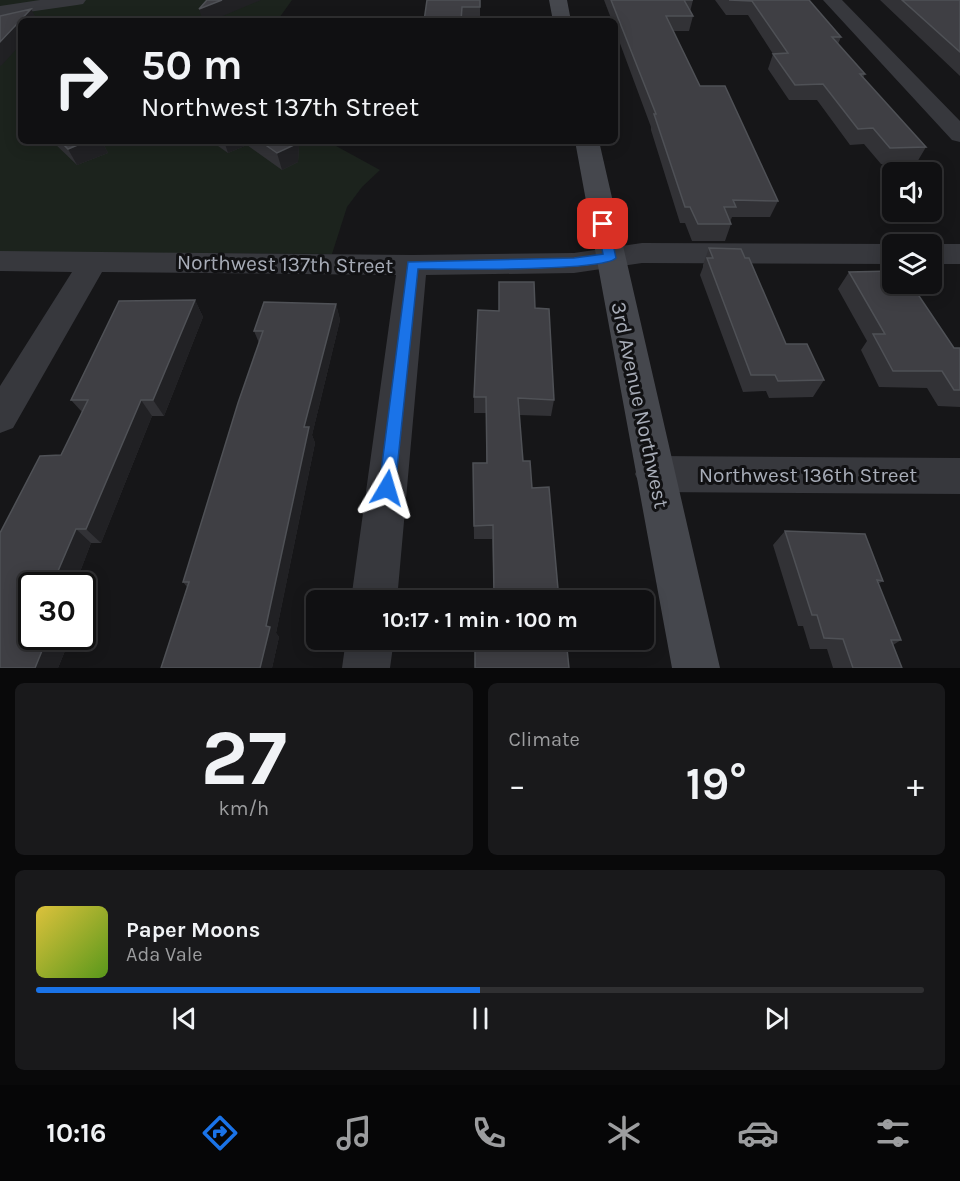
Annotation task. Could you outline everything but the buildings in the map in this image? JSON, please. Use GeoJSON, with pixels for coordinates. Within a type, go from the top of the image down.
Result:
{"type":"FeatureCollection","features":[{"type":"Feature","properties":{"kind":"street"},"geometry":{"type":"LineString","coordinates":[[0,11],[77,0]]}},
{"type":"Feature","properties":{"kind":"street"},"geometry":{"type":"LineString","coordinates":[[558,0],[561,18]]}},
{"type":"Feature","properties":{"kind":"street"},"geometry":{"type":"LineString","coordinates":[[832,0],[960,135]]}},
{"type":"Feature","properties":{"kind":"street","name":"3rd Avenue Northwest"},"geometry":{"type":"LineString","coordinates":[[588,144],[696,668]]}},
{"type":"Feature","properties":{"kind":"street","name":"Northwest 137th Street"},"geometry":{"type":"LineString","coordinates":[[0,261],[412,265],[574,263],[642,253],[882,254]]}},
{"type":"Feature","properties":{"kind":"street"},"geometry":{"type":"LineString","coordinates":[[942,254],[960,254]]}},
{"type":"Feature","properties":{"kind":"street"},"geometry":{"type":"LineString","coordinates":[[0,417],[94,261]]}},
{"type":"Feature","properties":{"kind":"street"},"geometry":{"type":"LineString","coordinates":[[375,590],[412,265]]}},
{"type":"Feature","properties":{"kind":"street","name":"Northwest 136th Street"},"geometry":{"type":"LineString","coordinates":[[655,474],[960,476]]}},
{"type":"Feature","properties":{"kind":"street"},"geometry":{"type":"LineString","coordinates":[[366,668],[368,650]]}},
{"type":"Feature","properties":{"kind":"shaded area"},"geometry":{"type":"Polygon","coordinates":[[[0,0],[292,0],[279,18],[18,18],[18,144],[332,144],[380,170],[362,187],[347,207],[332,254],[0,252],[0,0]]]}},
{"type":"Feature","properties":{"kind":"route"},"geometry":{"type":"LineString","coordinates":[[387,488],[412,265],[574,263],[610,258],[603,224]]}}]}
